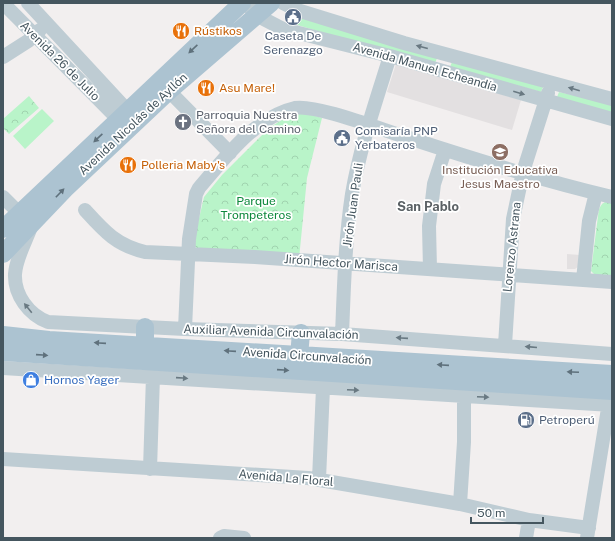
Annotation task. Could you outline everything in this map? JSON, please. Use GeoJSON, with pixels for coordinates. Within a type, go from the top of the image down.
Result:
{"type":"FeatureCollection","features":[{"type":"Feature","properties":{"kind":"main road","name":"Avenida Nicolás de Ayllón"},"geometry":{"type":"LineString","coordinates":[[3,254],[13,221],[122,115],[244,3]]}},
{"type":"Feature","properties":{"kind":"main road","name":"Avenida Nicolás de Ayllón"},"geometry":{"type":"LineString","coordinates":[[13,221],[65,188],[194,68],[258,16],[271,3]]}},
{"type":"Feature","properties":{"kind":"main road"},"geometry":{"type":"LineString","coordinates":[[144,346],[146,327]]}},
{"type":"Feature","properties":{"kind":"main road"},"geometry":{"type":"LineString","coordinates":[[299,356],[300,333]]}},
{"type":"Feature","properties":{"kind":"main road","name":"Avenida Circunvalación"},"geometry":{"type":"LineString","coordinates":[[3,335],[299,356],[611,391]]}},
{"type":"Feature","properties":{"kind":"main road","name":"Avenida Circunvalación"},"geometry":{"type":"LineString","coordinates":[[3,352],[464,389],[611,391]]}},
{"type":"Feature","properties":{"kind":"street","name":"Avenida 26 de Julio"},"geometry":{"type":"LineString","coordinates":[[3,3],[34,36],[122,115]]}},
{"type":"Feature","properties":{"kind":"street","name":"Avenida 26 de Julio"},"geometry":{"type":"LineString","coordinates":[[28,3],[47,22],[122,115]]}},
{"type":"Feature","properties":{"kind":"street","name":"Avenida Manuel Echeandía"},"geometry":{"type":"LineString","coordinates":[[244,3],[258,16],[283,28],[390,56],[612,119]]}},
{"type":"Feature","properties":{"kind":"street","name":"Avenida Manuel Echeandía"},"geometry":{"type":"LineString","coordinates":[[283,3],[297,10],[444,53],[612,99]]}},
{"type":"Feature","properties":{"kind":"street"},"geometry":{"type":"LineString","coordinates":[[3,57],[34,36],[47,22]]}},
{"type":"Feature","properties":{"kind":"street"},"geometry":{"type":"LineString","coordinates":[[439,70],[444,53]]}},
{"type":"Feature","properties":{"kind":"street","name":"Jirón Juan Pauli"},"geometry":{"type":"LineString","coordinates":[[342,334],[345,263],[352,195],[368,126],[390,56]]}},
{"type":"Feature","properties":{"kind":"street","name":"Lorenzo Astrana"},"geometry":{"type":"LineString","coordinates":[[505,345],[508,275],[513,219],[523,172],[551,82]]}},
{"type":"Feature","properties":{"kind":"street"},"geometry":{"type":"LineString","coordinates":[[169,91],[230,153]]}},
{"type":"Feature","properties":{"kind":"street"},"geometry":{"type":"LineString","coordinates":[[185,329],[188,253],[196,194],[199,188],[230,153],[262,124],[280,113],[297,108],[326,112],[445,150],[612,197]]}},
{"type":"Feature","properties":{"kind":"street"},"geometry":{"type":"LineString","coordinates":[[430,269],[429,226],[434,184],[445,150]]}},
{"type":"Feature","properties":{"kind":"street"},"geometry":{"type":"LineString","coordinates":[[583,280],[589,220],[596,193]]}},
{"type":"Feature","properties":{"kind":"street"},"geometry":{"type":"LineString","coordinates":[[3,197],[13,221]]}},
{"type":"Feature","properties":{"kind":"street","name":"Jirón Hector Marisca"},"geometry":{"type":"LineString","coordinates":[[85,210],[113,239],[128,248],[145,252],[188,253],[345,263],[612,282]]}},
{"type":"Feature","properties":{"kind":"street","name":"Auxiliar Avenida Circunvalación"},"geometry":{"type":"LineString","coordinates":[[13,221],[18,262],[15,274],[20,296],[30,312],[38,318],[53,322],[185,329],[342,334],[612,354]]}},
{"type":"Feature","properties":{"kind":"street"},"geometry":{"type":"LineString","coordinates":[[3,368],[153,376],[323,388],[464,389],[464,442],[460,504]]}},
{"type":"Feature","properties":{"kind":"street"},"geometry":{"type":"LineString","coordinates":[[150,469],[153,376]]}},
{"type":"Feature","properties":{"kind":"street"},"geometry":{"type":"LineString","coordinates":[[319,479],[323,388]]}},
{"type":"Feature","properties":{"kind":"street"},"geometry":{"type":"LineString","coordinates":[[588,533],[611,391]]}},
{"type":"Feature","properties":{"kind":"street","name":"Avenida La Floral"},"geometry":{"type":"LineString","coordinates":[[3,459],[319,479],[460,504],[588,533]]}},
{"type":"Feature","properties":{"kind":"street"},"geometry":{"type":"LineString","coordinates":[[526,538],[529,520]]}},
{"type":"Feature","properties":{"kind":"street"},"geometry":{"type":"LineString","coordinates":[[220,538],[224,536],[244,538]]}},
{"type":"Feature","properties":{"kind":"shaded area"},"geometry":{"type":"Polygon","coordinates":[[[396,64],[521,100],[512,130],[387,92],[396,64]]]}},
{"type":"Feature","properties":{"kind":"shaded area"},"geometry":{"type":"Polygon","coordinates":[[[567,254],[580,255],[579,266],[575,269],[567,269],[567,254]]]}},
{"type":"Feature","properties":{"kind":"green space"},"geometry":{"type":"Polygon","coordinates":[[[287,12],[438,56],[435,63],[432,65],[288,22],[286,19],[287,12]]]}},
{"type":"Feature","properties":{"kind":"green space"},"geometry":{"type":"Polygon","coordinates":[[[452,62],[543,87],[541,92],[450,67],[452,62]]]}},
{"type":"Feature","properties":{"kind":"green space"},"geometry":{"type":"Polygon","coordinates":[[[559,92],[612,104],[612,115],[557,97],[559,92]]]}},
{"type":"Feature","properties":{"kind":"green space"},"geometry":{"type":"Polygon","coordinates":[[[29,96],[39,108],[9,134],[3,128],[3,119],[29,96]]]}},
{"type":"Feature","properties":{"kind":"green space"},"geometry":{"type":"Polygon","coordinates":[[[42,109],[54,121],[25,149],[13,136],[42,109]]]}},
{"type":"Feature","properties":{"kind":"green space","name":"Parque Trompeteros"},"geometry":{"type":"Polygon","coordinates":[[[305,113],[322,118],[307,178],[299,259],[198,250],[193,244],[204,197],[222,175],[269,128],[288,116],[305,113]]]}},
{"type":"Feature","properties":{"kind":"green space"},"geometry":{"type":"Polygon","coordinates":[[[607,201],[612,202],[612,276],[595,275],[591,271],[599,211],[601,205],[607,201]]]}},
{"type":"Feature","properties":{"kind":"place","name":"Caseta De Serenazgo"},"geometry":{"type":"Point","coordinates":[293,17]}},
{"type":"Feature","properties":{"kind":"place","name":"Rústikos"},"geometry":{"type":"Point","coordinates":[181,31]}},
{"type":"Feature","properties":{"kind":"place","name":"Asu Mare!"},"geometry":{"type":"Point","coordinates":[206,88]}},
{"type":"Feature","properties":{"kind":"place","name":"Parroquia Nuestra Señora del Camino"},"geometry":{"type":"Point","coordinates":[183,122]}},
{"type":"Feature","properties":{"kind":"place","name":"Comisaría PNP Yerbateros"},"geometry":{"type":"Point","coordinates":[342,138]}},
{"type":"Feature","properties":{"kind":"place","name":"Institución Educativa Jesus Maestro"},"geometry":{"type":"Point","coordinates":[500,152]}},
{"type":"Feature","properties":{"kind":"place","name":"Polleria Maby's"},"geometry":{"type":"Point","coordinates":[128,165]}},
{"type":"Feature","properties":{"kind":"place","name":"Hornos Yager"},"geometry":{"type":"Point","coordinates":[31,380]}},
{"type":"Feature","properties":{"kind":"place","name":"Petroperú"},"geometry":{"type":"Point","coordinates":[526,420]}},
{"type":"Feature","properties":{"kind":"district","name":"San Pablo"},"geometry":{"type":"Point","coordinates":[428,206]}}]}
